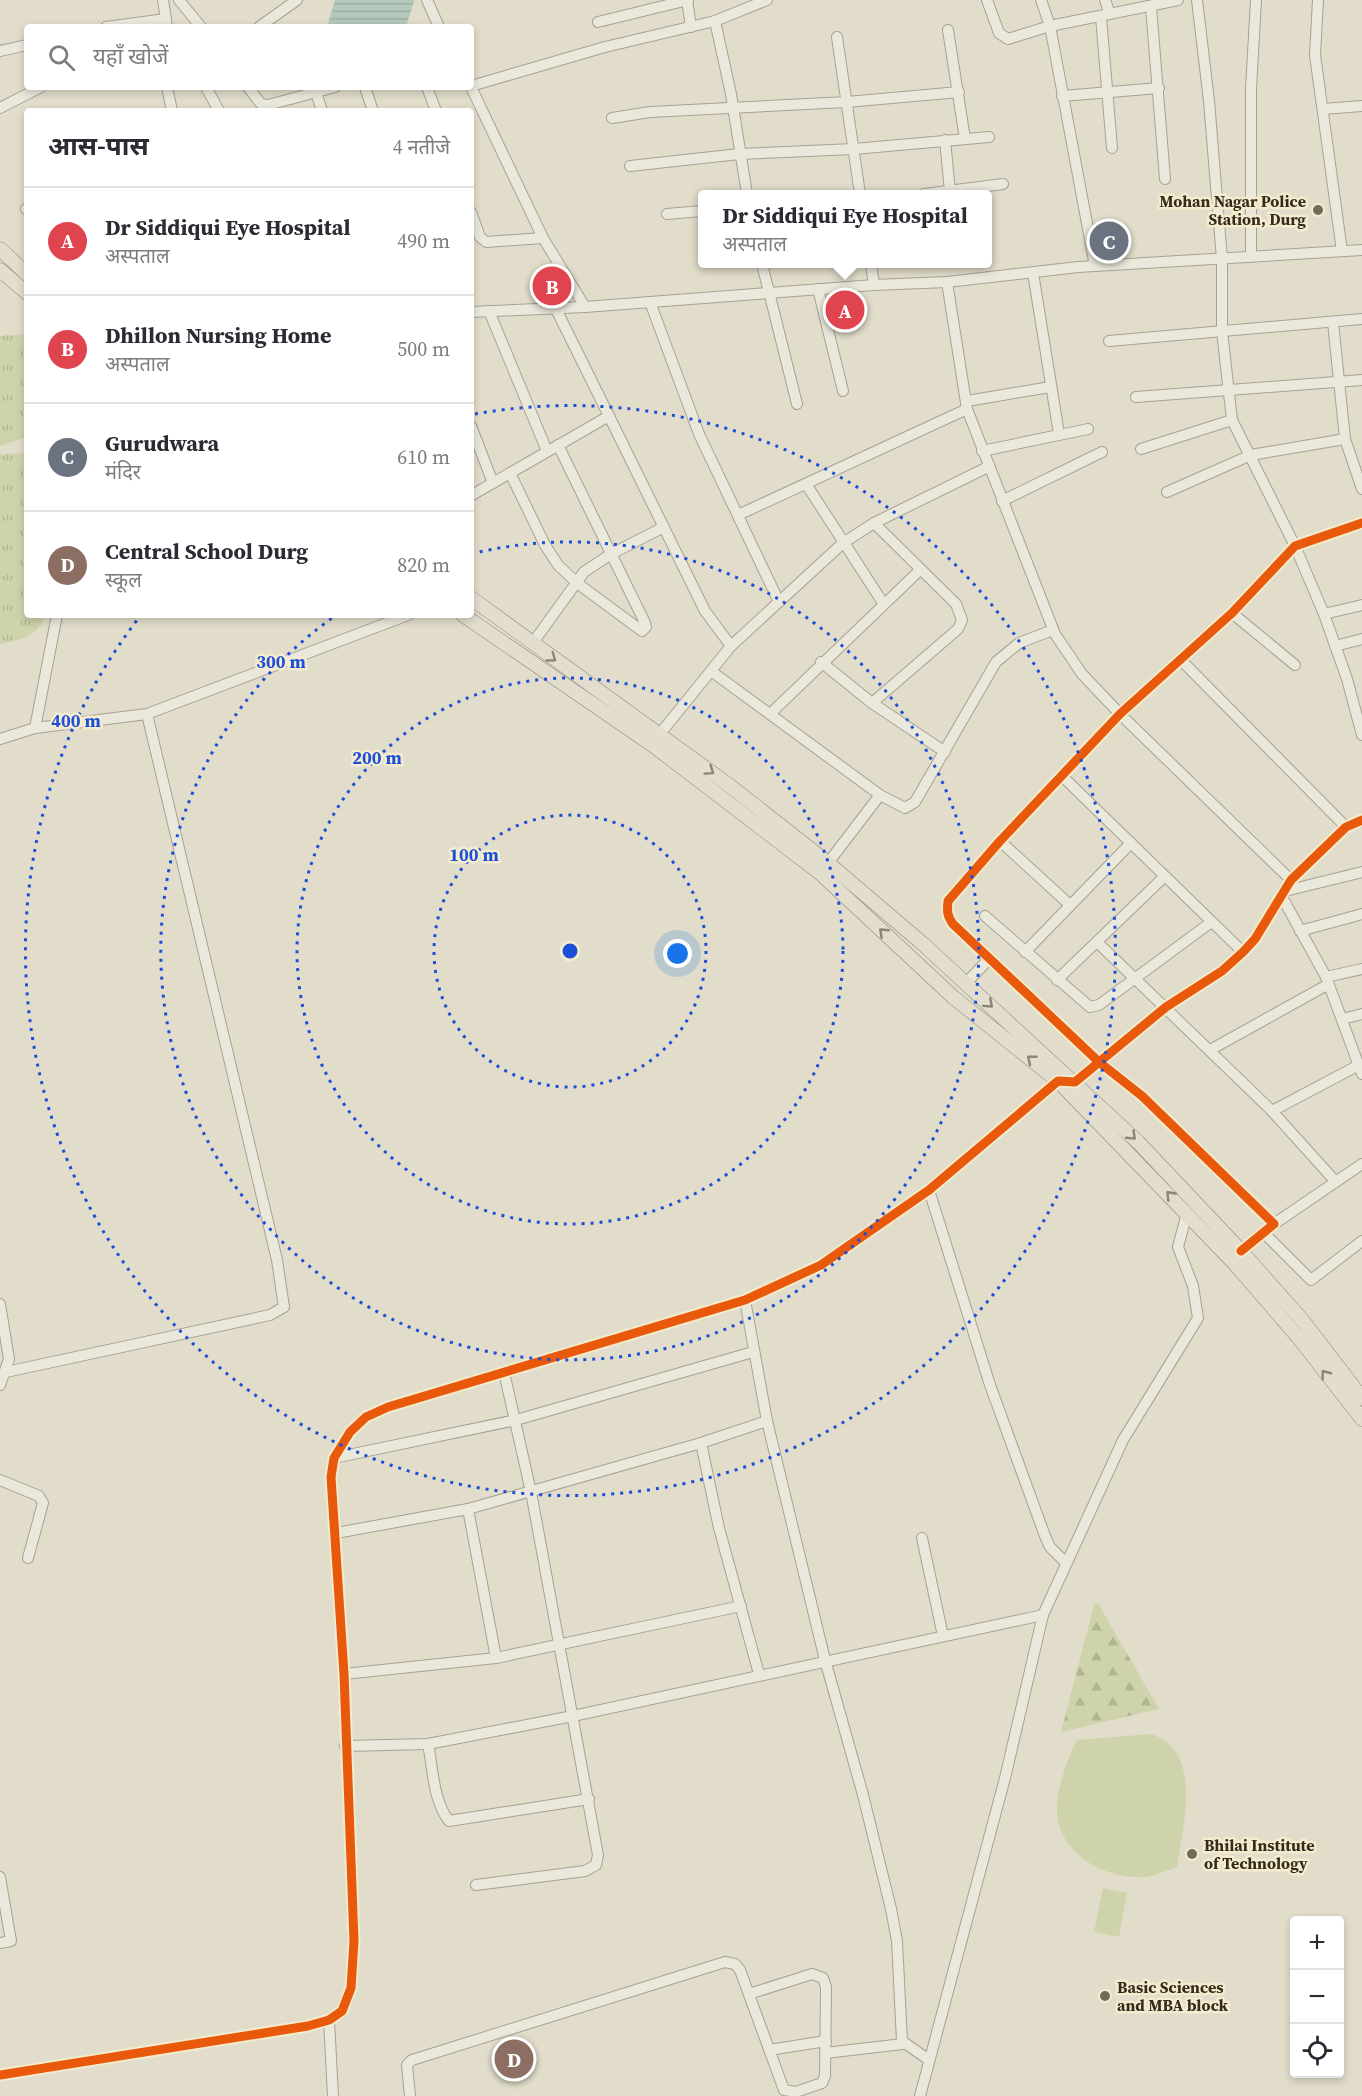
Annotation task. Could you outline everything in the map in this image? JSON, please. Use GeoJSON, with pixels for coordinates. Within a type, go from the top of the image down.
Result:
{"type":"FeatureCollection","features":[{"type":"Feature","properties":{"kind":"main road"},"geometry":{"type":"LineString","coordinates":[[0,249],[24,271]]}},
{"type":"Feature","properties":{"kind":"main road"},"geometry":{"type":"LineString","coordinates":[[0,270],[24,290]]}},
{"type":"Feature","properties":{"kind":"main road"},"geometry":{"type":"LineString","coordinates":[[474,600],[730,786],[828,862],[966,983],[1138,1142],[1241,1251],[1303,1321],[1362,1398]]}},
{"type":"Feature","properties":{"kind":"main road"},"geometry":{"type":"LineString","coordinates":[[467,618],[654,746],[820,873],[953,997],[1058,1081],[1187,1213],[1298,1337],[1362,1419]]}},
{"type":"Feature","properties":{"kind":"street"},"geometry":{"type":"LineString","coordinates":[[152,24],[167,23],[163,0]]}},
{"type":"Feature","properties":{"kind":"street"},"geometry":{"type":"LineString","coordinates":[[178,0],[198,24]]}},
{"type":"Feature","properties":{"kind":"street"},"geometry":{"type":"LineString","coordinates":[[263,24],[297,0]]}},
{"type":"Feature","properties":{"kind":"street"},"geometry":{"type":"LineString","coordinates":[[427,0],[438,24]]}},
{"type":"Feature","properties":{"kind":"street"},"geometry":{"type":"LineString","coordinates":[[629,0],[631,13]]}},
{"type":"Feature","properties":{"kind":"street"},"geometry":{"type":"LineString","coordinates":[[598,22],[631,13],[652,4],[687,0],[691,27]]}},
{"type":"Feature","properties":{"kind":"street"},"geometry":{"type":"LineString","coordinates":[[474,85],[605,47],[715,21],[767,0]]}},
{"type":"Feature","properties":{"kind":"street"},"geometry":{"type":"LineString","coordinates":[[987,0],[1002,37],[1014,38],[1050,26],[1178,0]]}},
{"type":"Feature","properties":{"kind":"street"},"geometry":{"type":"LineString","coordinates":[[1041,0],[1050,26],[1095,266]]}},
{"type":"Feature","properties":{"kind":"street"},"geometry":{"type":"LineString","coordinates":[[1105,0],[1112,148]]}},
{"type":"Feature","properties":{"kind":"street"},"geometry":{"type":"LineString","coordinates":[[1197,0],[1209,101],[1222,259],[1222,331],[1226,389],[1232,420],[1295,546],[1324,614],[1361,729]]}},
{"type":"Feature","properties":{"kind":"street"},"geometry":{"type":"LineString","coordinates":[[1318,0],[1315,55],[1342,251]]}},
{"type":"Feature","properties":{"kind":"street"},"geometry":{"type":"LineString","coordinates":[[1251,257],[1253,3]]}},
{"type":"Feature","properties":{"kind":"street"},"geometry":{"type":"LineString","coordinates":[[1157,4],[1159,88],[1165,179]]}},
{"type":"Feature","properties":{"kind":"street"},"geometry":{"type":"LineString","coordinates":[[715,21],[731,94],[746,190]]}},
{"type":"Feature","properties":{"kind":"street"},"geometry":{"type":"LineString","coordinates":[[948,30],[965,139]]}},
{"type":"Feature","properties":{"kind":"street"},"geometry":{"type":"LineString","coordinates":[[837,37],[859,190]]}},
{"type":"Feature","properties":{"kind":"street"},"geometry":{"type":"LineString","coordinates":[[0,51],[24,46]]}},
{"type":"Feature","properties":{"kind":"street"},"geometry":{"type":"LineString","coordinates":[[1062,96],[1159,88]]}},
{"type":"Feature","properties":{"kind":"street"},"geometry":{"type":"LineString","coordinates":[[0,108],[35,90]]}},
{"type":"Feature","properties":{"kind":"street"},"geometry":{"type":"LineString","coordinates":[[168,90],[171,108]]}},
{"type":"Feature","properties":{"kind":"street"},"geometry":{"type":"LineString","coordinates":[[208,90],[217,108]]}},
{"type":"Feature","properties":{"kind":"street"},"geometry":{"type":"LineString","coordinates":[[250,90],[261,104],[291,106],[324,90]]}},
{"type":"Feature","properties":{"kind":"street"},"geometry":{"type":"LineString","coordinates":[[366,90],[372,108]]}},
{"type":"Feature","properties":{"kind":"street"},"geometry":{"type":"LineString","coordinates":[[428,90],[435,108]]}},
{"type":"Feature","properties":{"kind":"street"},"geometry":{"type":"LineString","coordinates":[[473,90],[543,238],[585,307]]}},
{"type":"Feature","properties":{"kind":"street"},"geometry":{"type":"LineString","coordinates":[[316,92],[321,108]]}},
{"type":"Feature","properties":{"kind":"street"},"geometry":{"type":"LineString","coordinates":[[612,118],[650,111],[733,109],[959,92]]}},
{"type":"Feature","properties":{"kind":"street"},"geometry":{"type":"LineString","coordinates":[[1323,109],[1362,106]]}},
{"type":"Feature","properties":{"kind":"street"},"geometry":{"type":"LineString","coordinates":[[630,166],[740,154],[854,149],[989,137]]}},
{"type":"Feature","properties":{"kind":"street"},"geometry":{"type":"LineString","coordinates":[[945,140],[950,190]]}},
{"type":"Feature","properties":{"kind":"street"},"geometry":{"type":"LineString","coordinates":[[963,190],[1003,184]]}},
{"type":"Feature","properties":{"kind":"street"},"geometry":{"type":"LineString","coordinates":[[667,214],[698,211]]}},
{"type":"Feature","properties":{"kind":"street"},"geometry":{"type":"LineString","coordinates":[[474,220],[480,237],[486,243],[543,238]]}},
{"type":"Feature","properties":{"kind":"street"},"geometry":{"type":"LineString","coordinates":[[474,312],[585,307],[874,285],[947,282],[1078,267],[1362,250]]}},
{"type":"Feature","properties":{"kind":"street"},"geometry":{"type":"LineString","coordinates":[[763,268],[797,404]]}},
{"type":"Feature","properties":{"kind":"street"},"geometry":{"type":"LineString","coordinates":[[872,268],[874,285]]}},
{"type":"Feature","properties":{"kind":"street"},"geometry":{"type":"LineString","coordinates":[[1033,273],[1059,434]]}},
{"type":"Feature","properties":{"kind":"street"},"geometry":{"type":"LineString","coordinates":[[947,282],[967,405],[988,467],[1054,632],[1082,674],[1120,714],[1291,880]]}},
{"type":"Feature","properties":{"kind":"street"},"geometry":{"type":"LineString","coordinates":[[818,289],[843,391]]}},
{"type":"Feature","properties":{"kind":"street"},"geometry":{"type":"LineString","coordinates":[[650,302],[699,434],[779,602]]}},
{"type":"Feature","properties":{"kind":"street"},"geometry":{"type":"LineString","coordinates":[[555,307],[705,611],[731,646]]}},
{"type":"Feature","properties":{"kind":"street"},"geometry":{"type":"LineString","coordinates":[[489,311],[547,451]]}},
{"type":"Feature","properties":{"kind":"street"},"geometry":{"type":"LineString","coordinates":[[1109,341],[1362,319]]}},
{"type":"Feature","properties":{"kind":"street"},"geometry":{"type":"LineString","coordinates":[[1334,322],[1345,440],[1362,489]]}},
{"type":"Feature","properties":{"kind":"street"},"geometry":{"type":"LineString","coordinates":[[1136,397],[1362,380]]}},
{"type":"Feature","properties":{"kind":"street"},"geometry":{"type":"LineString","coordinates":[[738,515],[967,405],[1050,387]]}},
{"type":"Feature","properties":{"kind":"street"},"geometry":{"type":"LineString","coordinates":[[474,494],[609,416]]}},
{"type":"Feature","properties":{"kind":"street"},"geometry":{"type":"LineString","coordinates":[[1141,449],[1232,420]]}},
{"type":"Feature","properties":{"kind":"street"},"geometry":{"type":"LineString","coordinates":[[982,450],[1088,429]]}},
{"type":"Feature","properties":{"kind":"street"},"geometry":{"type":"LineString","coordinates":[[474,434],[493,483]]}},
{"type":"Feature","properties":{"kind":"street"},"geometry":{"type":"LineString","coordinates":[[1167,492],[1251,455],[1345,440]]}},
{"type":"Feature","properties":{"kind":"street"},"geometry":{"type":"LineString","coordinates":[[510,473],[545,545],[558,565],[577,583],[638,630],[645,629],[645,623],[558,445]]}},
{"type":"Feature","properties":{"kind":"street"},"geometry":{"type":"LineString","coordinates":[[1002,501],[1102,452]]}},
{"type":"Feature","properties":{"kind":"street"},"geometry":{"type":"LineString","coordinates":[[659,735],[731,646],[843,543],[874,523],[988,467]]}},
{"type":"Feature","properties":{"kind":"street"},"geometry":{"type":"LineString","coordinates":[[806,484],[883,603]]}},
{"type":"Feature","properties":{"kind":"street"},"geometry":{"type":"LineString","coordinates":[[872,703],[961,624],[956,604],[874,523]]}},
{"type":"Feature","properties":{"kind":"street"},"geometry":{"type":"LineString","coordinates":[[1274,1224],[1142,1096],[983,965],[947,916],[947,908],[948,901],[1000,841],[1120,714],[1232,613],[1295,546],[1362,523]]}},
{"type":"Feature","properties":{"kind":"street"},"geometry":{"type":"LineString","coordinates":[[532,644],[584,572],[611,554],[664,527]]}},
{"type":"Feature","properties":{"kind":"street"},"geometry":{"type":"LineString","coordinates":[[770,714],[821,662],[920,570]]}},
{"type":"Feature","properties":{"kind":"street"},"geometry":{"type":"LineString","coordinates":[[1324,614],[1362,604]]}},
{"type":"Feature","properties":{"kind":"street"},"geometry":{"type":"LineString","coordinates":[[1232,613],[1295,665]]}},
{"type":"Feature","properties":{"kind":"street"},"geometry":{"type":"LineString","coordinates":[[35,728],[56,618]]}},
{"type":"Feature","properties":{"kind":"street"},"geometry":{"type":"LineString","coordinates":[[0,739],[35,728],[147,714],[400,618]]}},
{"type":"Feature","properties":{"kind":"street"},"geometry":{"type":"LineString","coordinates":[[711,671],[880,795],[900,807],[911,806],[945,752],[996,662],[1019,643],[1054,632]]}},
{"type":"Feature","properties":{"kind":"street"},"geometry":{"type":"LineString","coordinates":[[1335,646],[1362,639]]}},
{"type":"Feature","properties":{"kind":"street"},"geometry":{"type":"LineString","coordinates":[[1181,660],[1346,827]]}},
{"type":"Feature","properties":{"kind":"street"},"geometry":{"type":"LineString","coordinates":[[821,662],[872,703],[945,752]]}},
{"type":"Feature","properties":{"kind":"street"},"geometry":{"type":"LineString","coordinates":[[6,1372],[270,1316],[284,1307],[285,1299],[277,1260],[147,714]]}},
{"type":"Feature","properties":{"kind":"street"},"geometry":{"type":"LineString","coordinates":[[1062,776],[1164,878],[1243,952]]}},
{"type":"Feature","properties":{"kind":"street"},"geometry":{"type":"LineString","coordinates":[[828,862],[880,795]]}},
{"type":"Feature","properties":{"kind":"street"},"geometry":{"type":"LineString","coordinates":[[0,2075],[309,2026],[329,2020],[342,2011],[351,1988],[354,1941],[344,1674],[331,1477],[334,1458],[350,1432],[366,1417],[421,1395],[745,1299],[821,1265],[928,1190],[1058,1081],[1075,1082],[1166,1007],[1221,971],[1255,939],[1291,880],[1346,827],[1362,820]]}},
{"type":"Feature","properties":{"kind":"street"},"geometry":{"type":"LineString","coordinates":[[1000,841],[1070,905]]}},
{"type":"Feature","properties":{"kind":"street"},"geometry":{"type":"LineString","coordinates":[[1025,952],[1131,843]]}},
{"type":"Feature","properties":{"kind":"street"},"geometry":{"type":"LineString","coordinates":[[1284,894],[1362,872]]}},
{"type":"Feature","properties":{"kind":"street"},"geometry":{"type":"LineString","coordinates":[[1057,980],[1164,878]]}},
{"type":"Feature","properties":{"kind":"street"},"geometry":{"type":"LineString","coordinates":[[1272,1111],[1360,1069],[1358,1048],[1342,1019],[1284,894]]}},
{"type":"Feature","properties":{"kind":"street"},"geometry":{"type":"LineString","coordinates":[[1300,931],[1362,914]]}},
{"type":"Feature","properties":{"kind":"street"},"geometry":{"type":"LineString","coordinates":[[985,916],[1090,1007],[1099,1005],[1210,922]]}},
{"type":"Feature","properties":{"kind":"street"},"geometry":{"type":"LineString","coordinates":[[1097,942],[1272,1111],[1335,1181]]}},
{"type":"Feature","properties":{"kind":"street"},"geometry":{"type":"LineString","coordinates":[[966,983],[983,965]]}},
{"type":"Feature","properties":{"kind":"street"},"geometry":{"type":"LineString","coordinates":[[1210,1050],[1326,981],[1362,969]]}},
{"type":"Feature","properties":{"kind":"street"},"geometry":{"type":"LineString","coordinates":[[1342,1019],[1362,1014]]}},
{"type":"Feature","properties":{"kind":"street"},"geometry":{"type":"LineString","coordinates":[[1241,1251],[1274,1224],[1362,1164]]}},
{"type":"Feature","properties":{"kind":"street"},"geometry":{"type":"LineString","coordinates":[[928,1190],[990,1385],[1045,1536],[1050,1547],[1066,1563]]}},
{"type":"Feature","properties":{"kind":"street"},"geometry":{"type":"LineString","coordinates":[[920,2096],[1002,1789],[1043,1615],[1123,1440],[1198,1318],[1193,1286],[1178,1247],[1187,1213]]}},
{"type":"Feature","properties":{"kind":"street"},"geometry":{"type":"LineString","coordinates":[[1264,1233],[1311,1280],[1362,1241]]}},
{"type":"Feature","properties":{"kind":"street"},"geometry":{"type":"LineString","coordinates":[[745,1299],[753,1352],[768,1421],[825,1660],[863,1795],[895,1930],[903,2044]]}},
{"type":"Feature","properties":{"kind":"street"},"geometry":{"type":"LineString","coordinates":[[0,1304],[9,1359],[0,1385]]}},
{"type":"Feature","properties":{"kind":"street"},"geometry":{"type":"LineString","coordinates":[[334,1458],[516,1419],[753,1352]]}},
{"type":"Feature","properties":{"kind":"street"},"geometry":{"type":"LineString","coordinates":[[476,1885],[591,1869],[596,1864],[598,1855],[531,1492],[504,1372]]}},
{"type":"Feature","properties":{"kind":"street"},"geometry":{"type":"LineString","coordinates":[[336,1533],[468,1509],[702,1443],[768,1421]]}},
{"type":"Feature","properties":{"kind":"street"},"geometry":{"type":"LineString","coordinates":[[702,1443],[719,1528],[759,1674]]}},
{"type":"Feature","properties":{"kind":"street"},"geometry":{"type":"LineString","coordinates":[[0,1479],[39,1496],[43,1503],[28,1558]]}},
{"type":"Feature","properties":{"kind":"street"},"geometry":{"type":"LineString","coordinates":[[468,1509],[496,1658]]}},
{"type":"Feature","properties":{"kind":"street"},"geometry":{"type":"LineString","coordinates":[[922,1538],[943,1636]]}},
{"type":"Feature","properties":{"kind":"street"},"geometry":{"type":"LineString","coordinates":[[344,1674],[496,1658],[741,1606]]}},
{"type":"Feature","properties":{"kind":"street"},"geometry":{"type":"LineString","coordinates":[[345,1746],[428,1744],[573,1716],[759,1674],[1043,1615]]}},
{"type":"Feature","properties":{"kind":"street"},"geometry":{"type":"LineString","coordinates":[[428,1744],[442,1814],[449,1821],[462,1821],[589,1799]]}},
{"type":"Feature","properties":{"kind":"street"},"geometry":{"type":"LineString","coordinates":[[0,1877],[11,1941],[0,1943]]}},
{"type":"Feature","properties":{"kind":"street"},"geometry":{"type":"LineString","coordinates":[[410,2096],[407,2065],[412,2060],[718,1963],[735,1964],[749,1994],[782,2086],[791,2092],[822,2083],[826,2041],[826,1987],[820,1975],[812,1974],[749,1994]]}},
{"type":"Feature","properties":{"kind":"street"},"geometry":{"type":"LineString","coordinates":[[329,2020],[333,2096]]}},
{"type":"Feature","properties":{"kind":"street"},"geometry":{"type":"LineString","coordinates":[[769,2050],[826,2041]]}},
{"type":"Feature","properties":{"kind":"street"},"geometry":{"type":"LineString","coordinates":[[825,2053],[903,2044],[929,2060]]}},
{"type":"Feature","properties":{"kind":"green space"},"geometry":{"type":"Polygon","coordinates":[[[24,334],[24,438],[0,446],[0,336],[24,334]]]}},
{"type":"Feature","properties":{"kind":"green space"},"geometry":{"type":"Polygon","coordinates":[[[24,454],[24,618],[44,618],[33,633],[21,639],[0,644],[0,455],[24,454]]]}},
{"type":"Feature","properties":{"kind":"green space"},"geometry":{"type":"Polygon","coordinates":[[[1098,1603],[1159,1709],[1061,1732],[1094,1605],[1098,1603]]]}},
{"type":"Feature","properties":{"kind":"green space"},"geometry":{"type":"Polygon","coordinates":[[[1151,1734],[1168,1743],[1178,1756],[1184,1773],[1185,1811],[1177,1867],[1145,1877],[1117,1875],[1091,1864],[1070,1846],[1058,1821],[1059,1790],[1077,1740],[1151,1734]]]}},
{"type":"Feature","properties":{"kind":"green space"},"geometry":{"type":"Polygon","coordinates":[[[1103,1888],[1127,1893],[1119,1937],[1094,1932],[1103,1888]]]}},
{"type":"Feature","properties":{"kind":"shaded area"},"geometry":{"type":"Polygon","coordinates":[[[335,0],[414,0],[407,24],[328,24],[335,0]]]}},
{"type":"Feature","properties":{"kind":"cycle path"},"geometry":{"type":"LineString","coordinates":[[1241,1251],[1274,1224],[1142,1096],[1099,1062],[953,924],[948,913],[948,901],[1000,841],[1120,714],[1232,613],[1295,546],[1362,523]]}},
{"type":"Feature","properties":{"kind":"cycle path"},"geometry":{"type":"LineString","coordinates":[[0,2075],[308,2026],[329,2020],[342,2011],[351,1988],[354,1941],[344,1674],[331,1477],[334,1458],[350,1432],[366,1417],[388,1407],[745,1300],[821,1265],[929,1190],[1058,1081],[1075,1082],[1166,1007],[1222,971],[1255,939],[1291,880],[1346,827],[1362,820]]}},
{"type":"Feature","properties":{"kind":"place","name":"Mohan Nagar Police Station, Durg"},"geometry":{"type":"Point","coordinates":[1318,210]}},
{"type":"Feature","properties":{"kind":"place","name":"Gurudwara"},"geometry":{"type":"Point","coordinates":[1109,241]}},
{"type":"Feature","properties":{"kind":"place","name":"Dhillon Nursing Home"},"geometry":{"type":"Point","coordinates":[552,286]}},
{"type":"Feature","properties":{"kind":"place","name":"Dr Siddiqui Eye Hospital"},"geometry":{"type":"Point","coordinates":[845,310]}},
{"type":"Feature","properties":{"kind":"place","name":"Bhilai Institute of Technology"},"geometry":{"type":"Point","coordinates":[1192,1854]}},
{"type":"Feature","properties":{"kind":"place","name":"Basic Sciences and MBA block"},"geometry":{"type":"Point","coordinates":[1105,1996]}},
{"type":"Feature","properties":{"kind":"place","name":"Central School Durg"},"geometry":{"type":"Point","coordinates":[514,2059]}}]}
